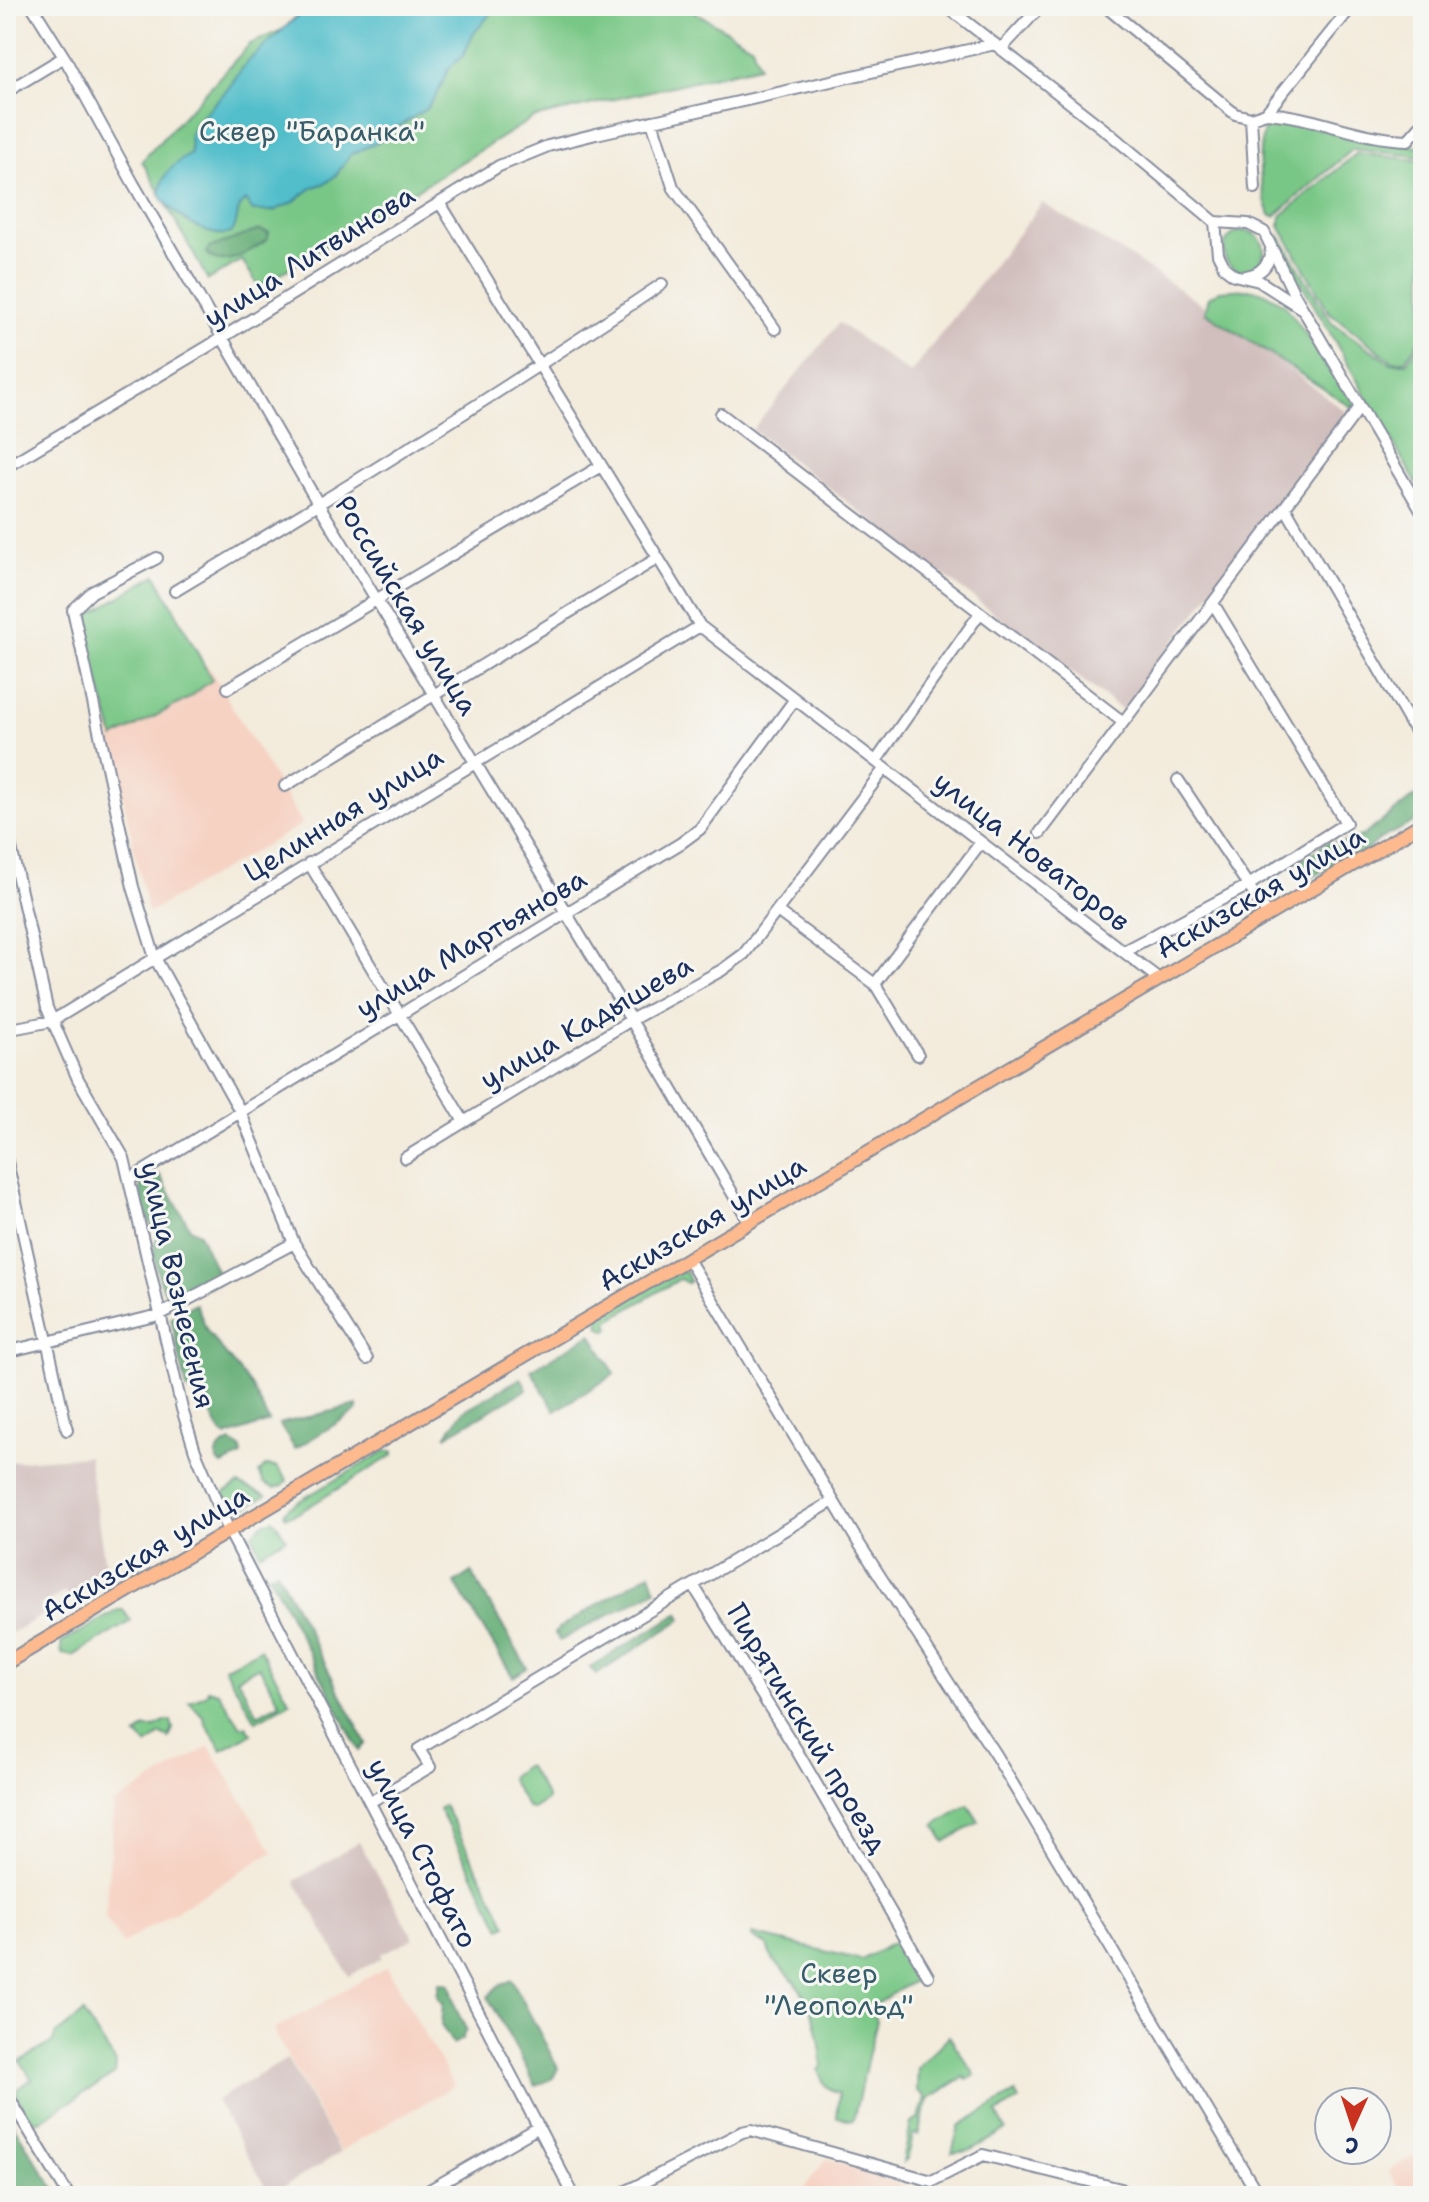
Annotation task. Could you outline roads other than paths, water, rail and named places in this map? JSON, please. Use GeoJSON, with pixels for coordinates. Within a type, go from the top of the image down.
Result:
{"type":"FeatureCollection","features":[{"type":"Feature","properties":{"kind":"main road","name":"Аскизская улица"},"geometry":{"type":"LineString","coordinates":[[6,1663],[1423,823]]}},
{"type":"Feature","properties":{"kind":"street","name":"Российская улица"},"geometry":{"type":"LineString","coordinates":[[32,6],[319,505],[631,1020],[750,1223]]}},
{"type":"Feature","properties":{"kind":"street"},"geometry":{"type":"LineString","coordinates":[[946,6],[1110,134],[1215,222],[1253,225],[1260,229],[1268,239],[1294,294],[1423,514]]}},
{"type":"Feature","properties":{"kind":"street"},"geometry":{"type":"LineString","coordinates":[[998,47],[1041,6]]}},
{"type":"Feature","properties":{"kind":"street"},"geometry":{"type":"LineString","coordinates":[[1105,6],[1235,114],[1251,118],[1266,113],[1294,115],[1379,139],[1423,140]]}},
{"type":"Feature","properties":{"kind":"street"},"geometry":{"type":"LineString","coordinates":[[1266,113],[1352,6]]}},
{"type":"Feature","properties":{"kind":"street","name":"улица Литвинова"},"geometry":{"type":"LineString","coordinates":[[6,467],[223,338],[499,166],[548,146],[652,121],[998,47]]}},
{"type":"Feature","properties":{"kind":"street"},"geometry":{"type":"LineString","coordinates":[[6,92],[64,57]]}},
{"type":"Feature","properties":{"kind":"street"},"geometry":{"type":"LineString","coordinates":[[1251,118],[1255,188]]}},
{"type":"Feature","properties":{"kind":"street"},"geometry":{"type":"LineString","coordinates":[[652,121],[673,187],[775,329]]}},
{"type":"Feature","properties":{"kind":"street"},"geometry":{"type":"LineString","coordinates":[[1408,140],[1423,123]]}},
{"type":"Feature","properties":{"kind":"street","name":"улица Новаторов"},"geometry":{"type":"LineString","coordinates":[[440,203],[700,626],[1159,979]]}},
{"type":"Feature","properties":{"kind":"street"},"geometry":{"type":"LineString","coordinates":[[1215,222],[1219,258],[1225,268],[1234,275],[1259,281],[1303,309]]}},
{"type":"Feature","properties":{"kind":"street"},"geometry":{"type":"LineString","coordinates":[[1218,246],[1225,232],[1240,224]]}},
{"type":"Feature","properties":{"kind":"street"},"geometry":{"type":"LineString","coordinates":[[1246,276],[1264,268],[1271,248]]}},
{"type":"Feature","properties":{"kind":"street"},"geometry":{"type":"LineString","coordinates":[[175,591],[542,365],[662,284]]}},
{"type":"Feature","properties":{"kind":"street"},"geometry":{"type":"LineString","coordinates":[[1040,833],[1360,407]]}},
{"type":"Feature","properties":{"kind":"street"},"geometry":{"type":"LineString","coordinates":[[721,414],[1123,722]]}},
{"type":"Feature","properties":{"kind":"street"},"geometry":{"type":"LineString","coordinates":[[228,688],[601,466]]}},
{"type":"Feature","properties":{"kind":"street"},"geometry":{"type":"LineString","coordinates":[[1285,507],[1423,745]]}},
{"type":"Feature","properties":{"kind":"street"},"geometry":{"type":"LineString","coordinates":[[157,558],[92,592],[73,610],[133,887],[155,958],[240,1111],[294,1243],[367,1359]]}},
{"type":"Feature","properties":{"kind":"street"},"geometry":{"type":"LineString","coordinates":[[285,786],[658,558]]}},
{"type":"Feature","properties":{"kind":"street"},"geometry":{"type":"LineString","coordinates":[[1124,951],[1247,886],[1346,823],[1213,603]]}},
{"type":"Feature","properties":{"kind":"street"},"geometry":{"type":"LineString","coordinates":[[880,764],[980,613]]}},
{"type":"Feature","properties":{"kind":"street","name":"Целинная улица"},"geometry":{"type":"LineString","coordinates":[[6,1030],[52,1021],[700,626]]}},
{"type":"Feature","properties":{"kind":"street","name":"улица Мартьянова"},"geometry":{"type":"LineString","coordinates":[[129,1180],[681,843],[700,829],[795,699]]}},
{"type":"Feature","properties":{"kind":"street","name":"улица Кадышева"},"geometry":{"type":"LineString","coordinates":[[405,1158],[744,954],[880,764]]}},
{"type":"Feature","properties":{"kind":"street"},"geometry":{"type":"LineString","coordinates":[[1178,780],[1268,915]]}},
{"type":"Feature","properties":{"kind":"street","name":"улица Вознесения"},"geometry":{"type":"LineString","coordinates":[[6,825],[52,1021],[78,1079],[124,1158],[182,1409],[195,1451],[229,1531]]}},
{"type":"Feature","properties":{"kind":"street"},"geometry":{"type":"LineString","coordinates":[[875,984],[981,842]]}},
{"type":"Feature","properties":{"kind":"street"},"geometry":{"type":"LineString","coordinates":[[309,863],[464,1122]]}},
{"type":"Feature","properties":{"kind":"street"},"geometry":{"type":"LineString","coordinates":[[777,911],[875,984],[918,1055]]}},
{"type":"Feature","properties":{"kind":"street"},"geometry":{"type":"LineString","coordinates":[[6,1157],[67,1430]]}},
{"type":"Feature","properties":{"kind":"street"},"geometry":{"type":"LineString","coordinates":[[6,1352],[159,1315],[294,1243]]}},
{"type":"Feature","properties":{"kind":"street"},"geometry":{"type":"LineString","coordinates":[[688,1259],[833,1501],[996,1756],[1259,2196]]}},
{"type":"Feature","properties":{"kind":"street"},"geometry":{"type":"LineString","coordinates":[[370,1802],[430,1767],[419,1749],[833,1501]]}},
{"type":"Feature","properties":{"kind":"street","name":"улица Стофато"},"geometry":{"type":"LineString","coordinates":[[229,1531],[574,2196]]}},
{"type":"Feature","properties":{"kind":"street","name":"Пирятинский проезд"},"geometry":{"type":"LineString","coordinates":[[693,1585],[797,1751],[928,1976]]}},
{"type":"Feature","properties":{"kind":"street"},"geometry":{"type":"LineString","coordinates":[[6,2093],[69,2196]]}},
{"type":"Feature","properties":{"kind":"street"},"geometry":{"type":"LineString","coordinates":[[419,2196],[539,2127]]}},
{"type":"Feature","properties":{"kind":"street"},"geometry":{"type":"LineString","coordinates":[[617,2196],[751,2130],[932,2181],[983,2155],[1121,2189],[1129,2196]]}},
{"type":"Feature","properties":{"kind":"water"},"geometry":{"type":"Polygon","coordinates":[[[309,6],[497,6],[474,33],[463,56],[448,69],[438,93],[426,109],[398,127],[389,137],[351,154],[326,183],[313,187],[292,203],[273,211],[253,211],[245,200],[231,233],[212,233],[191,224],[165,202],[160,194],[163,180],[174,166],[191,154],[190,135],[200,118],[227,90],[246,63],[309,6]]]}},
{"type":"Feature","properties":{"kind":"park label","name":"Сквер \"Баранка\""},"geometry":{"type":"Point","coordinates":[312,131]}},
{"type":"Feature","properties":{"kind":"park label","name":"Сквер \"Леопольд\""},"geometry":{"type":"Point","coordinates":[839,1989]}}]}
